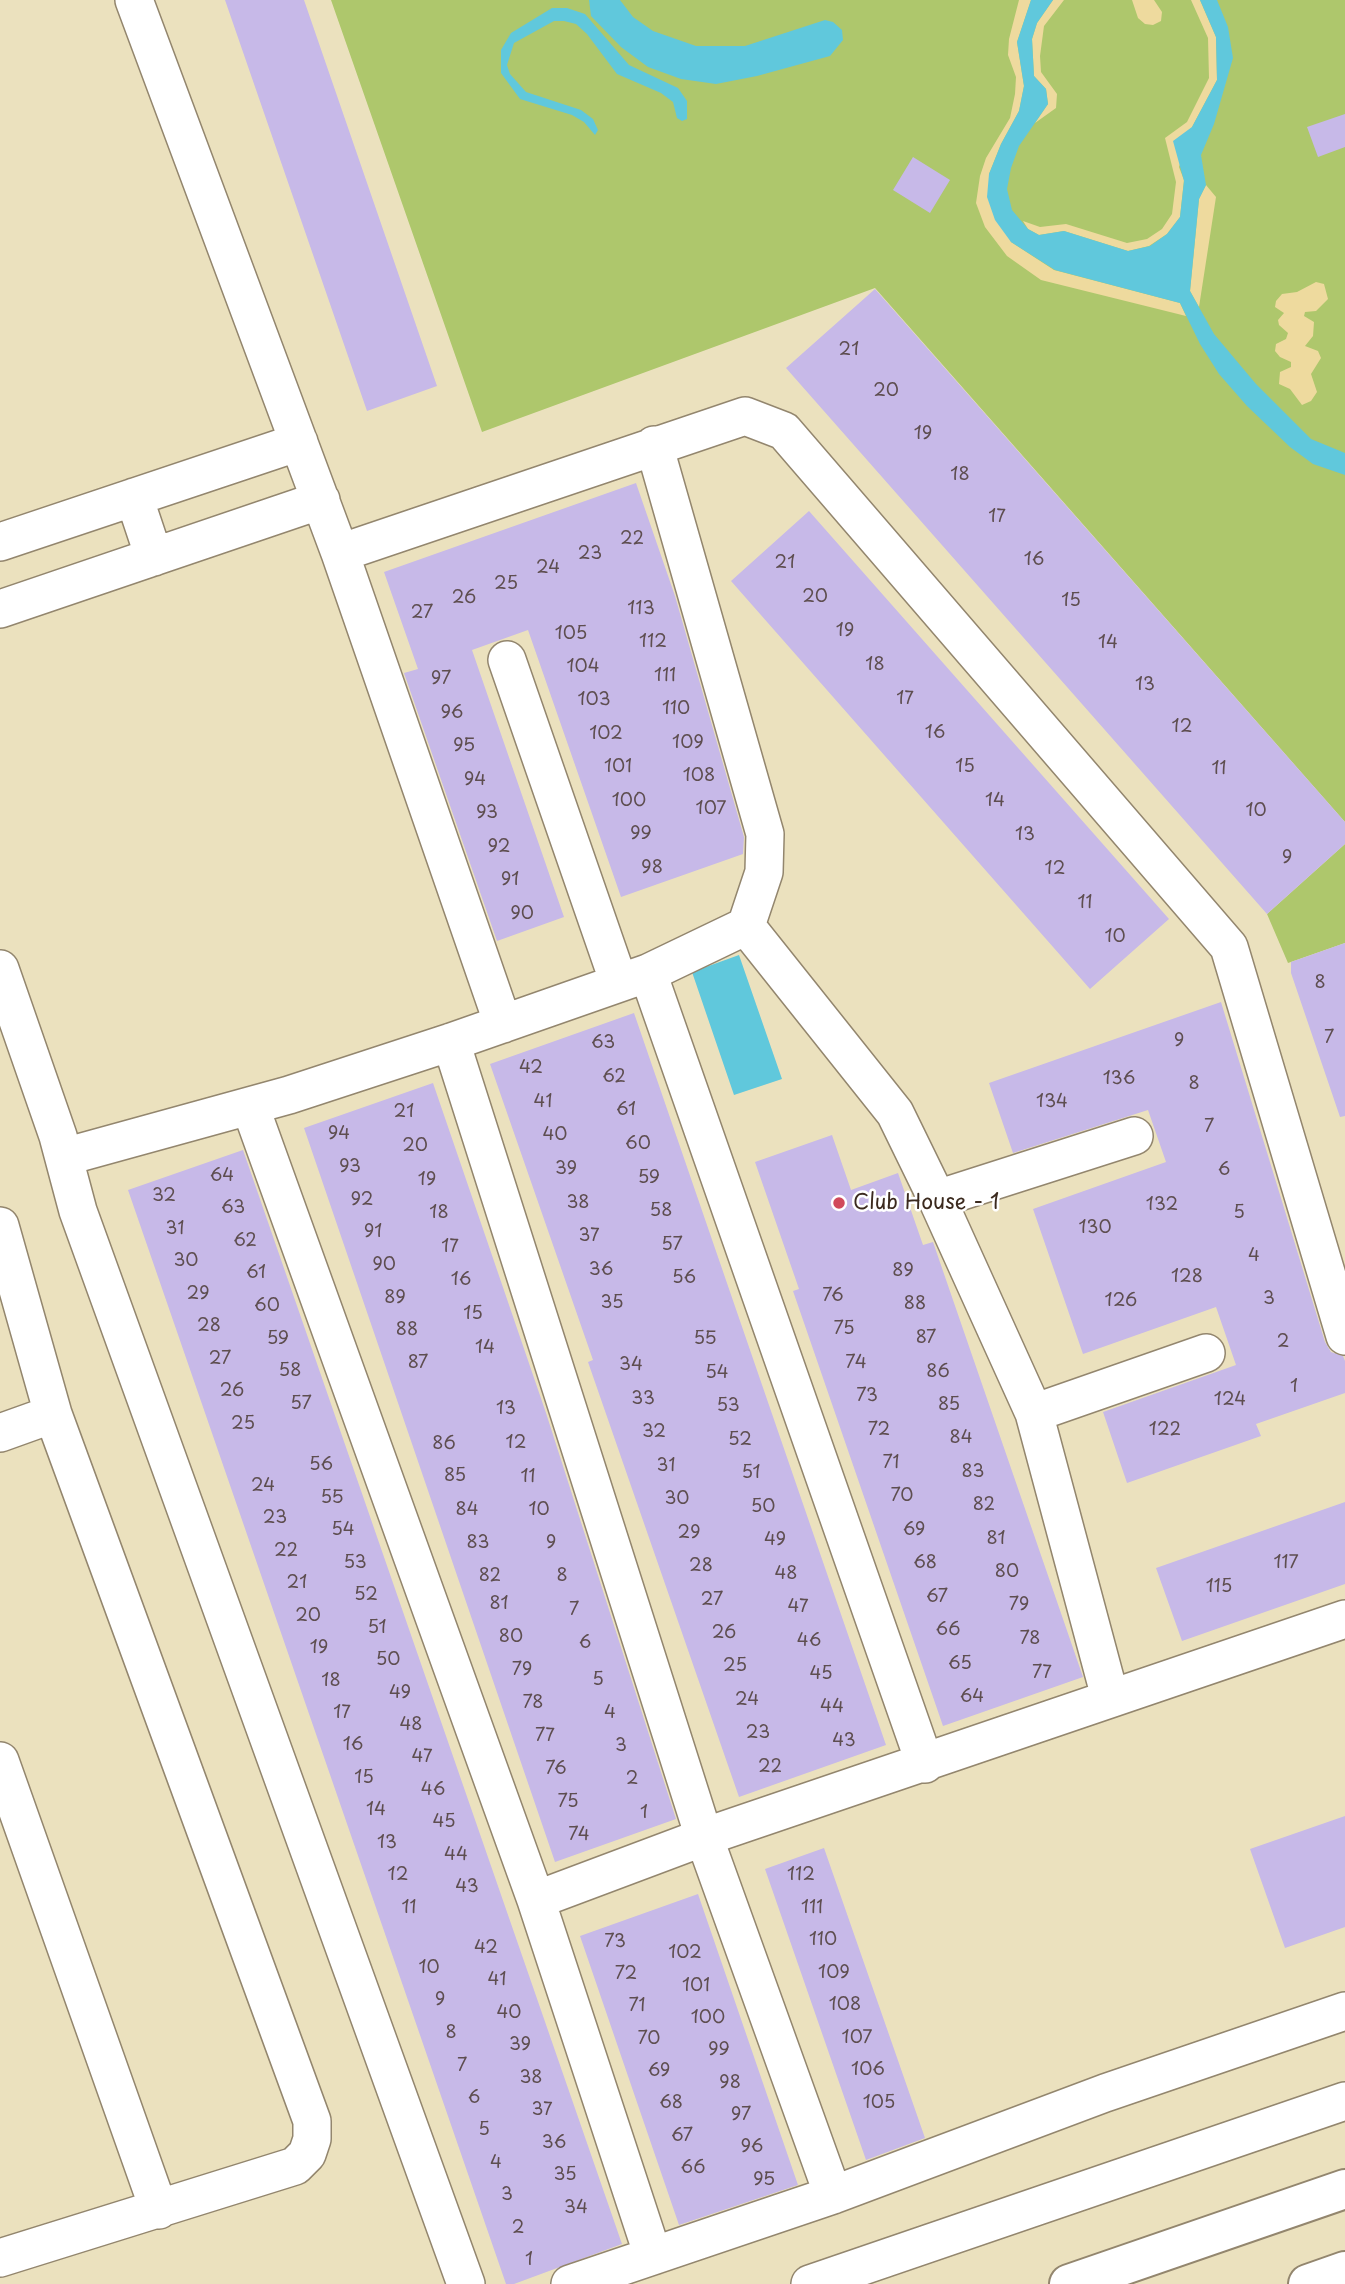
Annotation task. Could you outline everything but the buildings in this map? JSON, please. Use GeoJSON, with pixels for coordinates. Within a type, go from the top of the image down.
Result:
{"type":"FeatureCollection","features":[{"type":"Feature","properties":{"kind":"street"},"geometry":{"type":"LineString","coordinates":[[134,0],[321,500],[503,1024]]}},
{"type":"Feature","properties":{"kind":"street"},"geometry":{"type":"LineString","coordinates":[[340,553],[745,416],[784,431],[1229,947],[1345,1336]]}},
{"type":"Feature","properties":{"kind":"street"},"geometry":{"type":"LineString","coordinates":[[0,541],[299,442]]}},
{"type":"Feature","properties":{"kind":"street"},"geometry":{"type":"LineString","coordinates":[[64,1157],[250,1106],[451,1042],[634,978],[746,926],[764,872],[765,834],[654,445]]}},
{"type":"Feature","properties":{"kind":"street"},"geometry":{"type":"LineString","coordinates":[[134,497],[154,557]]}},
{"type":"Feature","properties":{"kind":"street"},"geometry":{"type":"LineString","coordinates":[[0,609],[321,500]]}},
{"type":"Feature","properties":{"kind":"street"},"geometry":{"type":"LineString","coordinates":[[508,660],[634,978],[925,1764]]}},
{"type":"Feature","properties":{"kind":"street"},"geometry":{"type":"LineString","coordinates":[[746,926],[895,1113],[937,1199],[1034,1413],[1110,1697]]}},
{"type":"Feature","properties":{"kind":"street"},"geometry":{"type":"LineString","coordinates":[[0,969],[64,1157],[78,1211],[466,2284]]}},
{"type":"Feature","properties":{"kind":"street"},"geometry":{"type":"LineString","coordinates":[[451,1042],[704,1837],[833,2195]]}},
{"type":"Feature","properties":{"kind":"street"},"geometry":{"type":"LineString","coordinates":[[250,1106],[537,1900],[653,2256]]}},
{"type":"Feature","properties":{"kind":"street"},"geometry":{"type":"LineString","coordinates":[[937,1199],[1134,1136]]}},
{"type":"Feature","properties":{"kind":"street"},"geometry":{"type":"LineString","coordinates":[[0,2258],[295,2166],[307,2154],[312,2121],[53,1414],[2,1244]]}},
{"type":"Feature","properties":{"kind":"street"},"geometry":{"type":"LineString","coordinates":[[1034,1413],[1206,1353]]}},
{"type":"Feature","properties":{"kind":"street"},"geometry":{"type":"LineString","coordinates":[[0,1433],[53,1414]]}},
{"type":"Feature","properties":{"kind":"street"},"geometry":{"type":"LineString","coordinates":[[537,1900],[704,1837],[1345,1619]]}},
{"type":"Feature","properties":{"kind":"street"},"geometry":{"type":"LineString","coordinates":[[0,1761],[159,2210]]}},
{"type":"Feature","properties":{"kind":"street"},"geometry":{"type":"LineString","coordinates":[[570,2284],[833,2195],[1105,2093],[1345,2011]]}},
{"type":"Feature","properties":{"kind":"street"},"geometry":{"type":"LineString","coordinates":[[810,2284],[1345,2101]]}},
{"type":"Feature","properties":{"kind":"street"},"geometry":{"type":"LineString","coordinates":[[1069,2284],[1345,2189]]}},
{"type":"Feature","properties":{"kind":"street"},"geometry":{"type":"LineString","coordinates":[[1308,2284],[1345,2271]]}},
{"type":"Feature","properties":{"kind":"green space"},"geometry":{"type":"Polygon","coordinates":[[[331,0],[1345,0],[1345,822],[875,288],[482,432],[331,0]]]}},
{"type":"Feature","properties":{"kind":"green space"},"geometry":{"type":"Polygon","coordinates":[[[1345,844],[1345,943],[1288,963],[1267,914],[1345,844]]]}},
{"type":"Feature","properties":{"kind":"sand"},"geometry":{"type":"Polygon","coordinates":[[[1019,0],[1031,0],[1017,42],[1024,86],[1019,111],[989,174],[1011,242],[1054,270],[1180,303],[1186,316],[1041,280],[1007,256],[985,227],[976,203],[980,176],[986,158],[1010,118],[1016,77],[1008,55],[1009,39],[1019,0]]]}},
{"type":"Feature","properties":{"kind":"sand"},"geometry":{"type":"Polygon","coordinates":[[[1053,0],[1064,0],[1044,26],[1040,56],[1041,72],[1057,94],[1056,108],[1035,123],[1048,104],[1046,89],[1034,76],[1032,39],[1037,23],[1053,0]]]}},
{"type":"Feature","properties":{"kind":"sand"},"geometry":{"type":"Polygon","coordinates":[[[1132,0],[1154,0],[1162,12],[1161,21],[1153,25],[1145,24],[1138,18],[1132,0]]]}},
{"type":"Feature","properties":{"kind":"sand"},"geometry":{"type":"Polygon","coordinates":[[[1191,0],[1200,0],[1216,37],[1217,80],[1192,127],[1179,167],[1184,180],[1180,217],[1167,234],[1149,246],[1128,251],[1064,231],[1039,235],[1028,229],[1023,221],[1040,227],[1066,224],[1127,243],[1147,239],[1162,229],[1172,214],[1176,182],[1165,138],[1187,122],[1209,78],[1208,38],[1191,0]]]}},
{"type":"Feature","properties":{"kind":"sand"},"geometry":{"type":"Polygon","coordinates":[[[1206,185],[1216,197],[1199,307],[1190,291],[1199,199],[1206,185]]]}},
{"type":"Feature","properties":{"kind":"sand"},"geometry":{"type":"Polygon","coordinates":[[[1316,282],[1324,284],[1328,299],[1316,311],[1305,312],[1304,316],[1314,322],[1313,336],[1305,346],[1318,351],[1321,358],[1311,374],[1317,392],[1311,401],[1302,405],[1290,389],[1279,384],[1280,372],[1291,367],[1291,362],[1280,357],[1275,351],[1276,344],[1286,339],[1288,333],[1279,325],[1278,320],[1284,313],[1275,307],[1282,294],[1297,292],[1316,282]]]}},
{"type":"Feature","properties":{"kind":"water"},"geometry":{"type":"Polygon","coordinates":[[[589,0],[620,0],[633,17],[653,31],[696,46],[745,46],[825,20],[833,22],[842,30],[843,40],[830,56],[757,76],[716,84],[681,79],[648,67],[621,47],[591,16],[589,0]]]}},
{"type":"Feature","properties":{"kind":"water"},"geometry":{"type":"Polygon","coordinates":[[[1031,0],[1053,0],[1037,23],[1032,39],[1034,76],[1046,89],[1048,104],[1019,146],[1011,168],[1007,189],[1012,210],[1028,229],[1039,235],[1064,231],[1128,251],[1150,246],[1167,234],[1180,217],[1184,181],[1173,141],[1192,127],[1217,80],[1216,37],[1200,0],[1217,0],[1228,27],[1233,58],[1214,124],[1201,155],[1206,185],[1199,199],[1190,291],[1214,334],[1256,384],[1311,439],[1345,453],[1345,475],[1313,464],[1290,447],[1247,406],[1219,374],[1200,344],[1180,303],[1055,270],[1011,242],[995,220],[987,197],[989,174],[1019,111],[1024,86],[1017,42],[1031,0]]]}},
{"type":"Feature","properties":{"kind":"water"},"geometry":{"type":"Polygon","coordinates":[[[552,8],[567,8],[585,14],[629,65],[678,88],[687,101],[687,119],[682,121],[677,118],[673,102],[661,93],[617,74],[587,34],[576,24],[564,21],[554,21],[514,43],[507,65],[510,74],[526,92],[581,110],[593,119],[598,130],[595,135],[584,122],[572,115],[520,99],[501,73],[501,50],[511,33],[552,8]]]}},
{"type":"Feature","properties":{"kind":"water"},"geometry":{"type":"Polygon","coordinates":[[[739,955],[782,1079],[734,1095],[692,972],[739,955]]]}},
{"type":"Feature","properties":{"kind":"place","name":"Club House - 1"},"geometry":{"type":"Point","coordinates":[839,1203]}}]}
